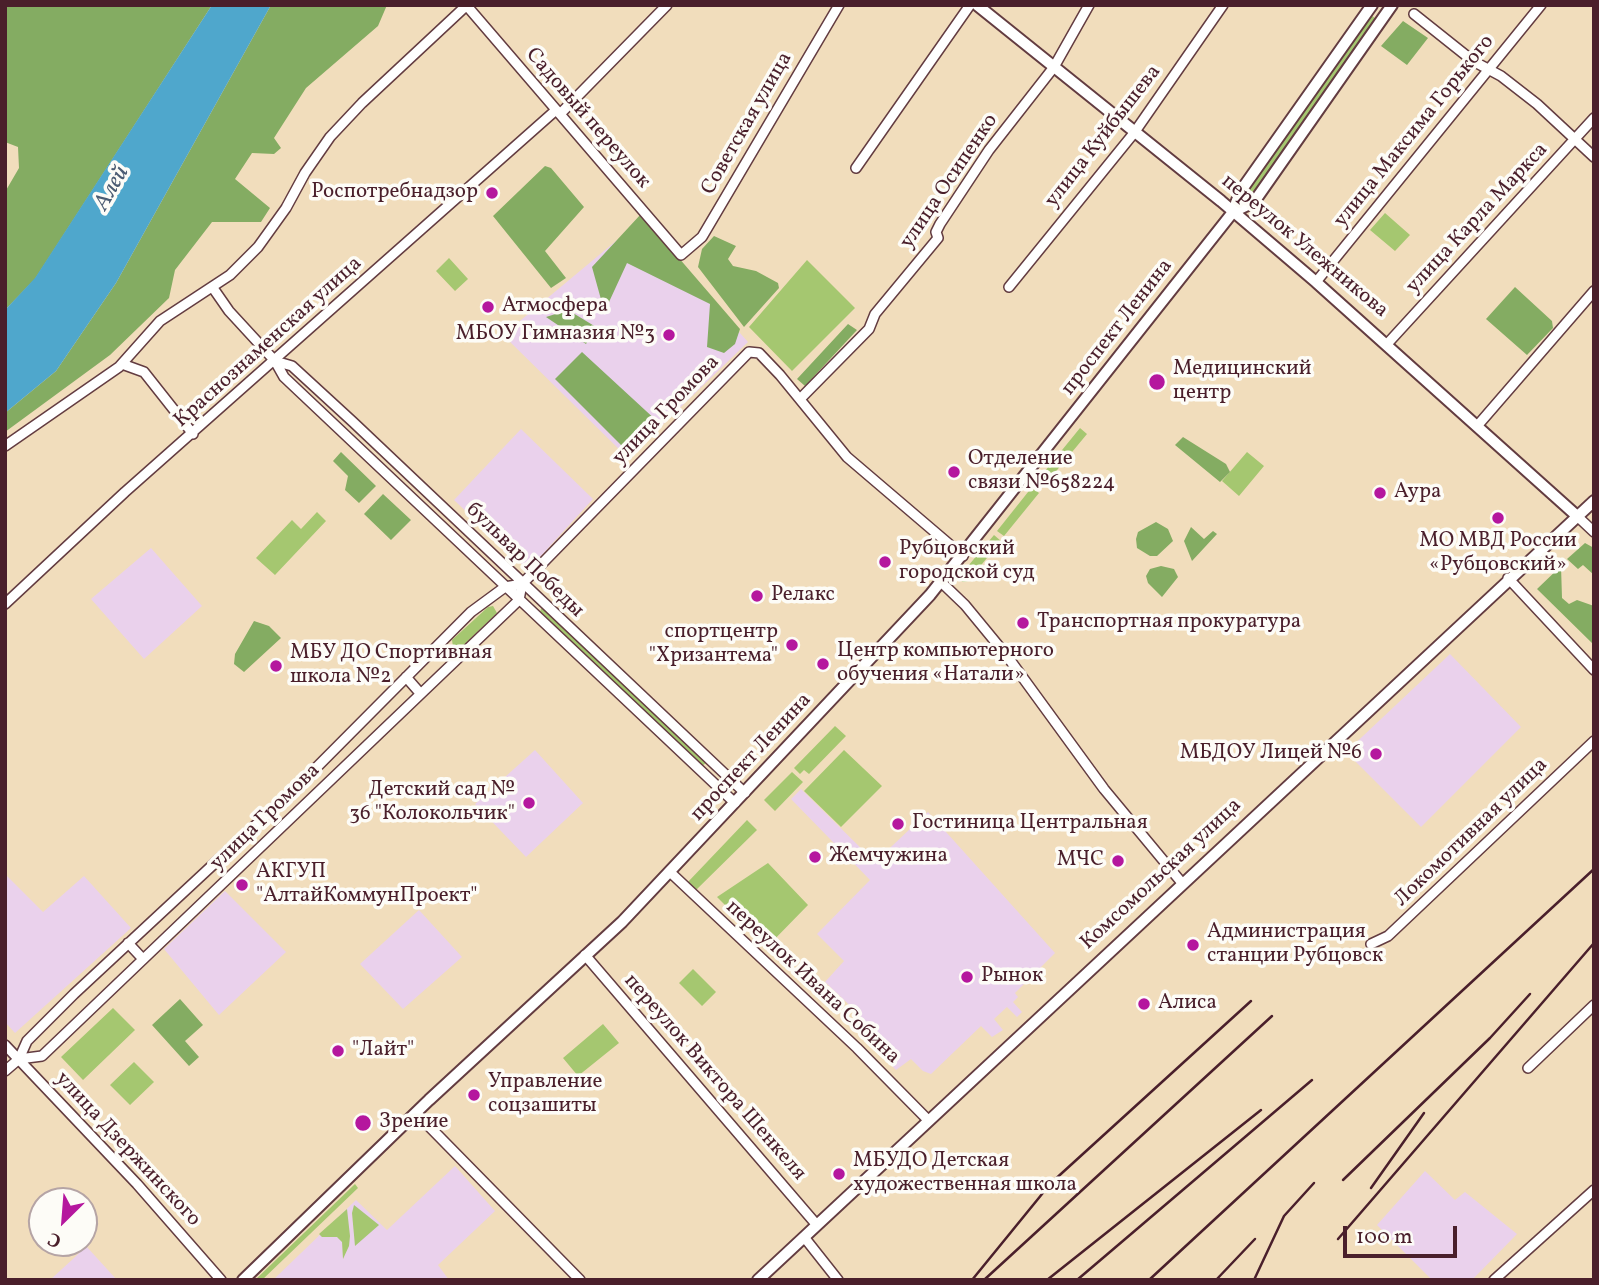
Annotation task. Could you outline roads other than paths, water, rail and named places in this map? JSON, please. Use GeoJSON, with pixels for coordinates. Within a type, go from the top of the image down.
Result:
{"type":"FeatureCollection","features":[{"type":"Feature","properties":{"kind":"main road","name":"переулок Улежникова"},"geometry":{"type":"LineString","coordinates":[[977,5],[1233,212],[1388,343],[1577,516]]}},
{"type":"Feature","properties":{"kind":"main road","name":"проспект Ленина"},"geometry":{"type":"LineString","coordinates":[[243,1280],[671,873],[941,582],[1233,212],[1239,195],[1373,5]]}},
{"type":"Feature","properties":{"kind":"main road","name":"проспект Ленина"},"geometry":{"type":"LineString","coordinates":[[1233,212],[1252,203],[1392,5]]}},
{"type":"Feature","properties":{"kind":"main road","name":"Комсомольская улица"},"geometry":{"type":"LineString","coordinates":[[758,1280],[1594,500]]}},
{"type":"Feature","properties":{"kind":"street","name":"Садовый переулок"},"geometry":{"type":"LineString","coordinates":[[467,5],[681,255]]}},
{"type":"Feature","properties":{"kind":"street"},"geometry":{"type":"LineString","coordinates":[[5,446],[122,364],[160,321],[213,288],[258,247],[330,137],[362,103],[467,5]]}},
{"type":"Feature","properties":{"kind":"street","name":"Краснознаменская улица"},"geometry":{"type":"LineString","coordinates":[[5,604],[558,112],[667,5]]}},
{"type":"Feature","properties":{"kind":"street","name":"Советская улица"},"geometry":{"type":"LineString","coordinates":[[681,255],[702,237],[839,5]]}},
{"type":"Feature","properties":{"kind":"street"},"geometry":{"type":"LineString","coordinates":[[856,168],[970,5]]}},
{"type":"Feature","properties":{"kind":"street","name":"улица Осипенко"},"geometry":{"type":"LineString","coordinates":[[800,399],[869,329],[875,314],[938,238],[936,232],[940,224],[989,150],[1054,67],[1090,5]]}},
{"type":"Feature","properties":{"kind":"street","name":"улица Куйбышева"},"geometry":{"type":"LineString","coordinates":[[1009,286],[1134,133],[1223,5]]}},
{"type":"Feature","properties":{"kind":"street","name":"улица Максима Горького"},"geometry":{"type":"LineString","coordinates":[[1316,282],[1541,5]]}},
{"type":"Feature","properties":{"kind":"street"},"geometry":{"type":"LineString","coordinates":[[1414,14],[1487,71],[1510,83],[1594,157]]}},
{"type":"Feature","properties":{"kind":"street","name":"улица Карла Маркса"},"geometry":{"type":"LineString","coordinates":[[1388,343],[1594,118]]}},
{"type":"Feature","properties":{"kind":"street"},"geometry":{"type":"LineString","coordinates":[[1239,195],[1252,203]]}},
{"type":"Feature","properties":{"kind":"street","name":"бульвар Победы"},"geometry":{"type":"LineString","coordinates":[[213,288],[229,311],[275,361],[281,374],[735,803]]}},
{"type":"Feature","properties":{"kind":"street"},"geometry":{"type":"LineString","coordinates":[[1478,425],[1594,291]]}},
{"type":"Feature","properties":{"kind":"street","name":"улица Громова"},"geometry":{"type":"LineString","coordinates":[[5,1071],[19,1059],[27,1041],[302,782],[471,612],[505,587],[522,584],[749,352],[759,353],[800,399]]}},
{"type":"Feature","properties":{"kind":"street","name":"бульвар Победы"},"geometry":{"type":"LineString","coordinates":[[275,361],[292,366],[353,422],[745,793]]}},
{"type":"Feature","properties":{"kind":"street"},"geometry":{"type":"LineString","coordinates":[[122,364],[144,372],[193,434]]}},
{"type":"Feature","properties":{"kind":"street"},"geometry":{"type":"LineString","coordinates":[[800,399],[847,457],[893,500],[963,556]]}},
{"type":"Feature","properties":{"kind":"street"},"geometry":{"type":"LineString","coordinates":[[342,433],[353,422]]}},
{"type":"Feature","properties":{"kind":"street"},"geometry":{"type":"LineString","coordinates":[[389,476],[400,466]]}},
{"type":"Feature","properties":{"kind":"street","name":"переулок Улежникова"},"geometry":{"type":"LineString","coordinates":[[1577,516],[1594,532]]}},
{"type":"Feature","properties":{"kind":"street"},"geometry":{"type":"LineString","coordinates":[[1508,578],[1594,670]]}},
{"type":"Feature","properties":{"kind":"street"},"geometry":{"type":"LineString","coordinates":[[941,582],[959,598],[1007,656],[1104,789],[1182,883]]}},
{"type":"Feature","properties":{"kind":"street"},"geometry":{"type":"LineString","coordinates":[[519,600],[522,584]]}},
{"type":"Feature","properties":{"kind":"street","name":"улица Громова"},"geometry":{"type":"LineString","coordinates":[[19,1059],[42,1056],[519,600]]}},
{"type":"Feature","properties":{"kind":"street"},"geometry":{"type":"LineString","coordinates":[[405,677],[420,693]]}},
{"type":"Feature","properties":{"kind":"street","name":"Локомотивная улица"},"geometry":{"type":"LineString","coordinates":[[1371,944],[1388,936],[1594,741]]}},
{"type":"Feature","properties":{"kind":"street"},"geometry":{"type":"LineString","coordinates":[[302,782],[314,796]]}},
{"type":"Feature","properties":{"kind":"street"},"geometry":{"type":"LineString","coordinates":[[224,856],[237,870]]}},
{"type":"Feature","properties":{"kind":"street","name":"переулок Ивана Собина"},"geometry":{"type":"LineString","coordinates":[[671,873],[857,1048],[928,1120]]}},
{"type":"Feature","properties":{"kind":"street"},"geometry":{"type":"LineString","coordinates":[[128,943],[142,958]]}},
{"type":"Feature","properties":{"kind":"street","name":"переулок Виктора Шенкеля"},"geometry":{"type":"LineString","coordinates":[[585,955],[817,1224]]}},
{"type":"Feature","properties":{"kind":"street"},"geometry":{"type":"LineString","coordinates":[[1528,1068],[1594,1005]]}},
{"type":"Feature","properties":{"kind":"street","name":"улица Дзержинского"},"geometry":{"type":"LineString","coordinates":[[5,1045],[137,1184],[221,1280]]}},
{"type":"Feature","properties":{"kind":"street"},"geometry":{"type":"LineString","coordinates":[[416,1113],[580,1280]]}},
{"type":"Feature","properties":{"kind":"street"},"geometry":{"type":"LineString","coordinates":[[1494,1280],[1594,1190]]}},
{"type":"Feature","properties":{"kind":"street"},"geometry":{"type":"LineString","coordinates":[[803,1237],[838,1280]]}},
{"type":"Feature","properties":{"kind":"water","name":"Алей"},"geometry":{"type":"Polygon","coordinates":[[[212,5],[271,5],[116,283],[56,371],[5,413],[5,310],[35,278],[212,5]]]}},
{"type":"Feature","properties":{"kind":"railway"},"geometry":{"type":"LineString","coordinates":[[1149,1280],[1594,869]]}},
{"type":"Feature","properties":{"kind":"railway"},"geometry":{"type":"LineString","coordinates":[[1338,1239],[1594,943]]}},
{"type":"Feature","properties":{"kind":"railway"},"geometry":{"type":"LineString","coordinates":[[1343,1180],[1490,1038],[1530,994]]}},
{"type":"Feature","properties":{"kind":"railway"},"geometry":{"type":"LineString","coordinates":[[972,1280],[1051,1183],[1251,1001]]}},
{"type":"Feature","properties":{"kind":"railway"},"geometry":{"type":"LineString","coordinates":[[984,1280],[1272,1016]]}},
{"type":"Feature","properties":{"kind":"railway"},"geometry":{"type":"LineString","coordinates":[[1077,1280],[1312,1080]]}},
{"type":"Feature","properties":{"kind":"railway"},"geometry":{"type":"LineString","coordinates":[[1047,1280],[1261,1110]]}},
{"type":"Feature","properties":{"kind":"railway"},"geometry":{"type":"LineString","coordinates":[[1371,1188],[1424,1113]]}},
{"type":"Feature","properties":{"kind":"railway"},"geometry":{"type":"LineString","coordinates":[[1254,1280],[1284,1216],[1314,1183]]}},
{"type":"Feature","properties":{"kind":"railway"},"geometry":{"type":"LineString","coordinates":[[1216,1280],[1255,1239]]}},
{"type":"Feature","properties":{"kind":"place","name":"Роспотребнадзор"},"geometry":{"type":"Point","coordinates":[492,193]}},
{"type":"Feature","properties":{"kind":"place","name":"Атмосфера"},"geometry":{"type":"Point","coordinates":[488,307]}},
{"type":"Feature","properties":{"kind":"place","name":"МБОУ Гимназия №3"},"geometry":{"type":"Point","coordinates":[669,335]}},
{"type":"Feature","properties":{"kind":"place","name":"Медицинский центр"},"geometry":{"type":"Point","coordinates":[1157,382]}},
{"type":"Feature","properties":{"kind":"place","name":"Отделение связи №658224"},"geometry":{"type":"Point","coordinates":[954,472]}},
{"type":"Feature","properties":{"kind":"place","name":"Аура"},"geometry":{"type":"Point","coordinates":[1380,493]}},
{"type":"Feature","properties":{"kind":"place","name":"МО МВД России «Рубцовский»"},"geometry":{"type":"Point","coordinates":[1498,518]}},
{"type":"Feature","properties":{"kind":"place","name":"Рубцовский городской суд"},"geometry":{"type":"Point","coordinates":[885,562]}},
{"type":"Feature","properties":{"kind":"place","name":"Релакс"},"geometry":{"type":"Point","coordinates":[757,596]}},
{"type":"Feature","properties":{"kind":"place","name":"Транспортная прокуратура"},"geometry":{"type":"Point","coordinates":[1023,623]}},
{"type":"Feature","properties":{"kind":"place","name":"спортцентр \"Хризантема\""},"geometry":{"type":"Point","coordinates":[792,645]}},
{"type":"Feature","properties":{"kind":"place","name":"Центр компьютерного обучения «Натали»"},"geometry":{"type":"Point","coordinates":[823,664]}},
{"type":"Feature","properties":{"kind":"place","name":"МБУ ДО Спортивная школа №2"},"geometry":{"type":"Point","coordinates":[276,666]}},
{"type":"Feature","properties":{"kind":"place","name":"МБДОУ Лицей №6"},"geometry":{"type":"Point","coordinates":[1376,754]}},
{"type":"Feature","properties":{"kind":"place","name":"Детский сад № 36 \"Колокольчик\""},"geometry":{"type":"Point","coordinates":[529,803]}},
{"type":"Feature","properties":{"kind":"place","name":"Гостиница Центральная"},"geometry":{"type":"Point","coordinates":[898,824]}},
{"type":"Feature","properties":{"kind":"place","name":"Жемчужина"},"geometry":{"type":"Point","coordinates":[815,857]}},
{"type":"Feature","properties":{"kind":"place","name":"МЧС"},"geometry":{"type":"Point","coordinates":[1118,861]}},
{"type":"Feature","properties":{"kind":"place","name":"АКГУП \"АлтайКоммунПроект\""},"geometry":{"type":"Point","coordinates":[242,885]}},
{"type":"Feature","properties":{"kind":"place","name":"Администрация станции Рубцовск"},"geometry":{"type":"Point","coordinates":[1193,945]}},
{"type":"Feature","properties":{"kind":"place","name":"Рынок"},"geometry":{"type":"Point","coordinates":[967,977]}},
{"type":"Feature","properties":{"kind":"place","name":"Алиса"},"geometry":{"type":"Point","coordinates":[1144,1004]}},
{"type":"Feature","properties":{"kind":"place","name":"\"Лайт\""},"geometry":{"type":"Point","coordinates":[338,1051]}},
{"type":"Feature","properties":{"kind":"place","name":"Управление соцзашиты"},"geometry":{"type":"Point","coordinates":[474,1095]}},
{"type":"Feature","properties":{"kind":"place","name":"Зрение"},"geometry":{"type":"Point","coordinates":[363,1123]}},
{"type":"Feature","properties":{"kind":"place","name":"МБУДО Детская художественная школа"},"geometry":{"type":"Point","coordinates":[839,1174]}}]}
